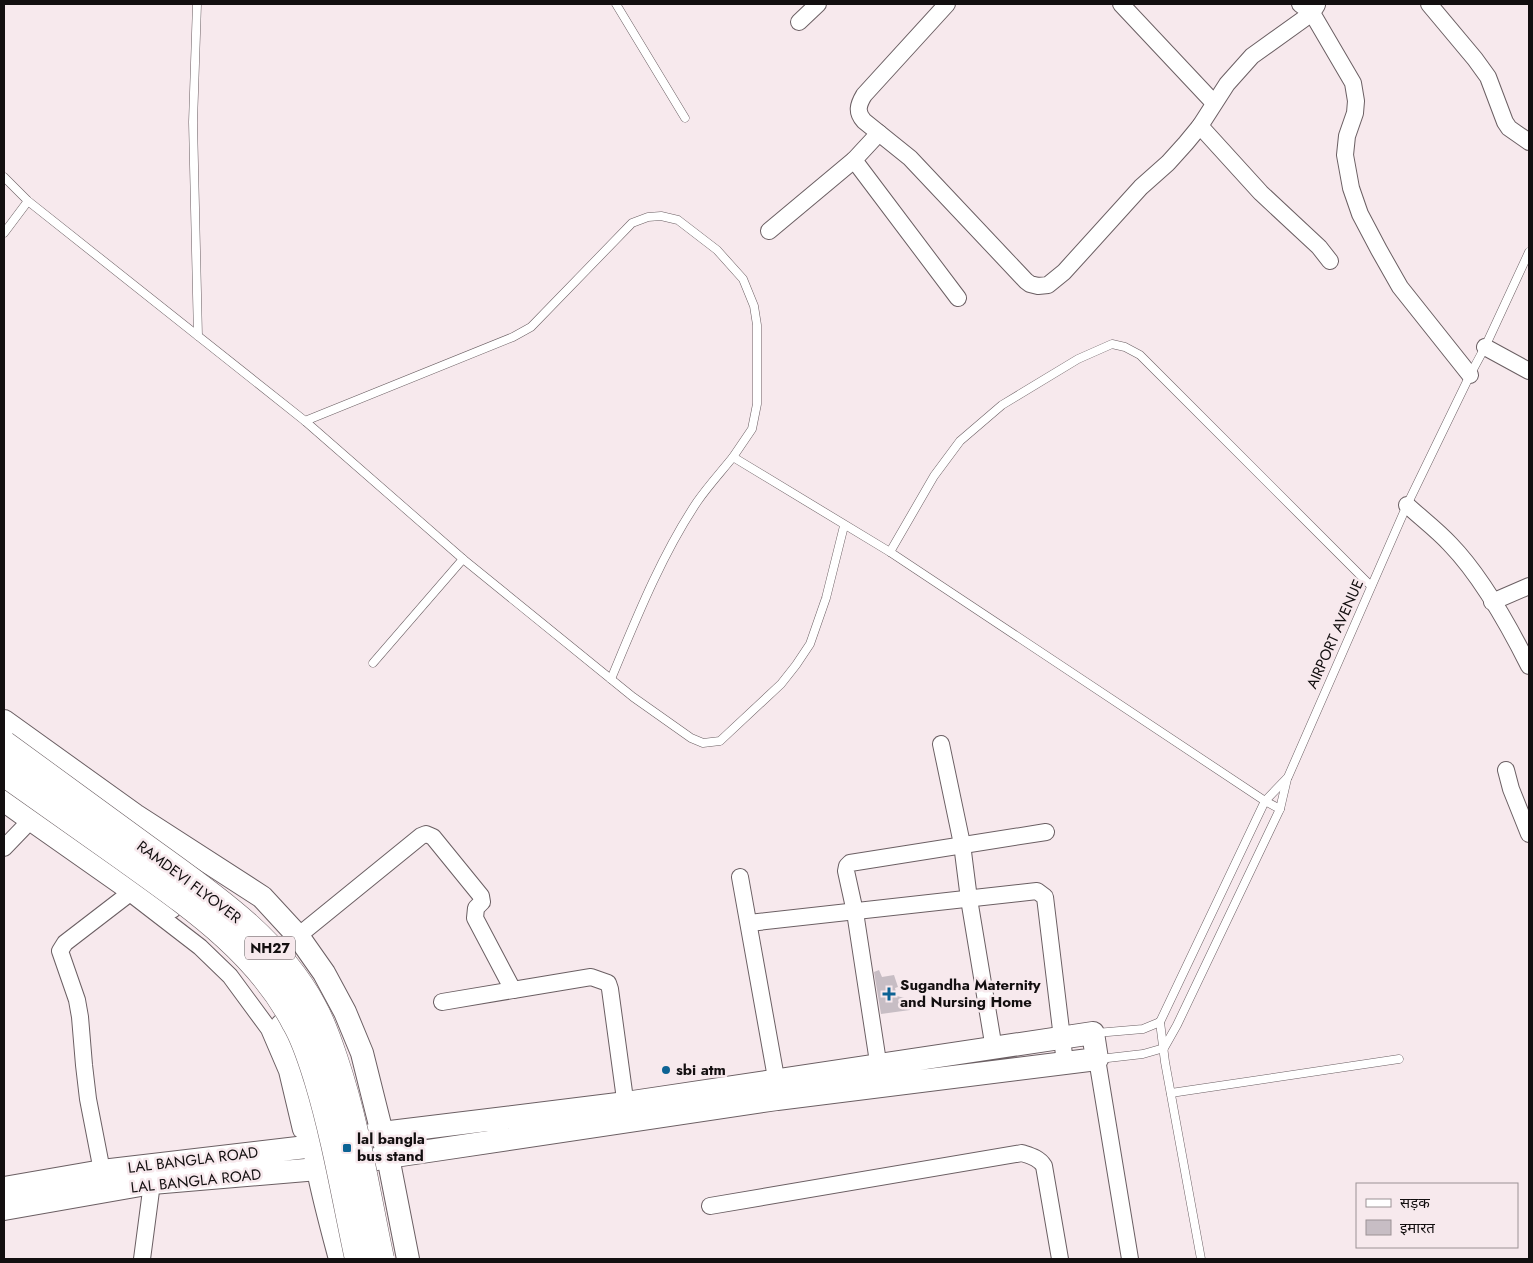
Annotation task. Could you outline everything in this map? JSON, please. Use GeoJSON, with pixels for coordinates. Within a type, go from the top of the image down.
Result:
{"type":"FeatureCollection","features":[{"type":"Feature","properties":{"kind":"highway","name":"RAMDEVI FLYOVER"},"geometry":{"type":"LineString","coordinates":[[4,745],[192,881],[236,916],[264,941],[294,978],[313,1007],[342,1081],[354,1130],[380,1259]]}},
{"type":"Feature","properties":{"kind":"highway","name":"RAMDEVI FLYOVER"},"geometry":{"type":"LineString","coordinates":[[4,772],[191,906],[225,934],[256,965],[283,1000],[297,1023],[309,1050],[321,1088],[333,1132],[359,1259]]}},
{"type":"Feature","properties":{"kind":"street"},"geometry":{"type":"LineString","coordinates":[[799,22],[818,4]]}},
{"type":"Feature","properties":{"kind":"street"},"geometry":{"type":"LineString","coordinates":[[947,4],[864,95],[859,104],[860,116],[910,158],[1026,281],[1038,286],[1048,284],[1064,272],[1142,187],[1168,163],[1200,126],[1227,84],[1252,56],[1310,7],[1353,83],[1356,101],[1347,136],[1345,156],[1351,188],[1360,214],[1378,250],[1400,287],[1470,374]]}},
{"type":"Feature","properties":{"kind":"street"},"geometry":{"type":"LineString","coordinates":[[1430,4],[1488,78],[1509,128],[1529,142]]}},
{"type":"Feature","properties":{"kind":"street"},"geometry":{"type":"LineString","coordinates":[[1130,7],[1214,103]]}},
{"type":"Feature","properties":{"kind":"street"},"geometry":{"type":"LineString","coordinates":[[1200,126],[1261,193],[1319,247],[1330,261]]}},
{"type":"Feature","properties":{"kind":"street"},"geometry":{"type":"LineString","coordinates":[[769,231],[854,160],[879,133]]}},
{"type":"Feature","properties":{"kind":"street"},"geometry":{"type":"LineString","coordinates":[[854,160],[958,298]]}},
{"type":"Feature","properties":{"kind":"street"},"geometry":{"type":"LineString","coordinates":[[1486,347],[1529,371]]}},
{"type":"Feature","properties":{"kind":"street"},"geometry":{"type":"LineString","coordinates":[[1407,505],[1450,543],[1483,586],[1529,666]]}},
{"type":"Feature","properties":{"kind":"street"},"geometry":{"type":"LineString","coordinates":[[1492,602],[1529,586]]}},
{"type":"Feature","properties":{"kind":"street"},"geometry":{"type":"LineString","coordinates":[[4,721],[135,815],[262,897],[298,936],[324,973],[345,1012],[362,1053],[388,1157],[408,1259]]}},
{"type":"Feature","properties":{"kind":"street"},"geometry":{"type":"LineString","coordinates":[[941,744],[962,844],[969,899],[994,1049]]}},
{"type":"Feature","properties":{"kind":"street"},"geometry":{"type":"LineString","coordinates":[[1506,770],[1511,789],[1529,834]]}},
{"type":"Feature","properties":{"kind":"street"},"geometry":{"type":"LineString","coordinates":[[4,790],[197,926],[228,950],[270,1003],[292,1042],[303,1082],[310,1146]]}},
{"type":"Feature","properties":{"kind":"street"},"geometry":{"type":"LineString","coordinates":[[4,804],[130,893],[200,947],[230,976],[254,1007],[269,1029],[287,1071],[318,1169],[340,1259]]}},
{"type":"Feature","properties":{"kind":"street"},"geometry":{"type":"LineString","coordinates":[[4,848],[29,822]]}},
{"type":"Feature","properties":{"kind":"street"},"geometry":{"type":"LineString","coordinates":[[880,1075],[855,912],[846,871],[847,866],[850,863],[1046,832]]}},
{"type":"Feature","properties":{"kind":"street"},"geometry":{"type":"LineString","coordinates":[[298,936],[421,836],[426,834],[433,837],[481,896],[482,902],[476,908],[476,918],[513,990]]}},
{"type":"Feature","properties":{"kind":"street"},"geometry":{"type":"LineString","coordinates":[[740,877],[778,1090]]}},
{"type":"Feature","properties":{"kind":"street"},"geometry":{"type":"LineString","coordinates":[[749,924],[1037,891],[1044,897],[1064,1063]]}},
{"type":"Feature","properties":{"kind":"street"},"geometry":{"type":"LineString","coordinates":[[102,1171],[88,1099],[77,1000],[60,951],[65,943],[130,893]]}},
{"type":"Feature","properties":{"kind":"street"},"geometry":{"type":"LineString","coordinates":[[442,1002],[591,977],[608,983],[627,1112]]}},
{"type":"Feature","properties":{"kind":"street"},"geometry":{"type":"LineString","coordinates":[[501,1129],[880,1075],[994,1049],[1093,1034],[1130,1259]]}},
{"type":"Feature","properties":{"kind":"street"},"geometry":{"type":"LineString","coordinates":[[880,1075],[1064,1063],[1097,1059]]}},
{"type":"Feature","properties":{"kind":"street","name":"LAL BANGLA ROAD"},"geometry":{"type":"LineString","coordinates":[[4,1188],[102,1171],[310,1146],[382,1133],[501,1129]]}},
{"type":"Feature","properties":{"kind":"street","name":"LAL BANGLA ROAD"},"geometry":{"type":"LineString","coordinates":[[4,1209],[152,1183],[318,1169],[388,1157],[501,1129]]}},
{"type":"Feature","properties":{"kind":"street"},"geometry":{"type":"LineString","coordinates":[[710,1206],[1022,1153],[1041,1161],[1044,1166],[1060,1259]]}},
{"type":"Feature","properties":{"kind":"street"},"geometry":{"type":"LineString","coordinates":[[142,1259],[152,1183]]}},
{"type":"Feature","properties":{"kind":"lane"},"geometry":{"type":"LineString","coordinates":[[197,4],[193,122],[198,336]]}},
{"type":"Feature","properties":{"kind":"lane"},"geometry":{"type":"LineString","coordinates":[[616,4],[685,118]]}},
{"type":"Feature","properties":{"kind":"lane"},"geometry":{"type":"LineString","coordinates":[[4,177],[28,201],[304,421],[463,559],[633,697],[692,738],[703,743],[720,741],[781,684],[810,644],[826,598],[844,526]]}},
{"type":"Feature","properties":{"kind":"lane"},"geometry":{"type":"LineString","coordinates":[[4,233],[28,201]]}},
{"type":"Feature","properties":{"kind":"lane"},"geometry":{"type":"LineString","coordinates":[[304,421],[513,337],[530,328],[632,223],[648,217],[662,216],[678,220],[717,250],[743,279],[754,306],[757,325],[758,404],[752,429],[733,457],[698,501],[683,525],[662,564],[611,679]]}},
{"type":"Feature","properties":{"kind":"lane","name":"AIRPORT AVENUE"},"geometry":{"type":"LineString","coordinates":[[1160,1022],[1265,801],[1288,777],[1407,505],[1470,374],[1486,347],[1529,252]]}},
{"type":"Feature","properties":{"kind":"lane"},"geometry":{"type":"LineString","coordinates":[[890,552],[934,476],[960,442],[1002,405],[1078,359],[1112,344],[1125,347],[1140,356],[1372,586]]}},
{"type":"Feature","properties":{"kind":"lane"},"geometry":{"type":"LineString","coordinates":[[733,457],[844,526],[890,552],[1265,801],[1280,809]]}},
{"type":"Feature","properties":{"kind":"lane"},"geometry":{"type":"LineString","coordinates":[[373,663],[463,559]]}},
{"type":"Feature","properties":{"kind":"lane"},"geometry":{"type":"LineString","coordinates":[[1097,1059],[1143,1054],[1164,1048],[1177,1025],[1280,809],[1288,777]]}},
{"type":"Feature","properties":{"kind":"lane"},"geometry":{"type":"LineString","coordinates":[[1093,1034],[1143,1029],[1160,1022],[1165,1062],[1201,1259]]}},
{"type":"Feature","properties":{"kind":"lane"},"geometry":{"type":"LineString","coordinates":[[1171,1093],[1399,1059]]}},
{"type":"Feature","properties":{"kind":"building"},"geometry":{"type":"Polygon","coordinates":[[[879,970],[882,977],[894,975],[898,987],[895,988],[897,996],[908,999],[910,1010],[881,1014],[874,972],[879,970]]]}},
{"type":"Feature","properties":{"kind":"place","name":"Sugandha Maternity and Nursing Home"},"geometry":{"type":"Point","coordinates":[889,994]}},
{"type":"Feature","properties":{"kind":"place","name":"sbi atm"},"geometry":{"type":"Point","coordinates":[666,1070]}},
{"type":"Feature","properties":{"kind":"place","name":"lal bangla bus stand"},"geometry":{"type":"Point","coordinates":[347,1148]}}]}
